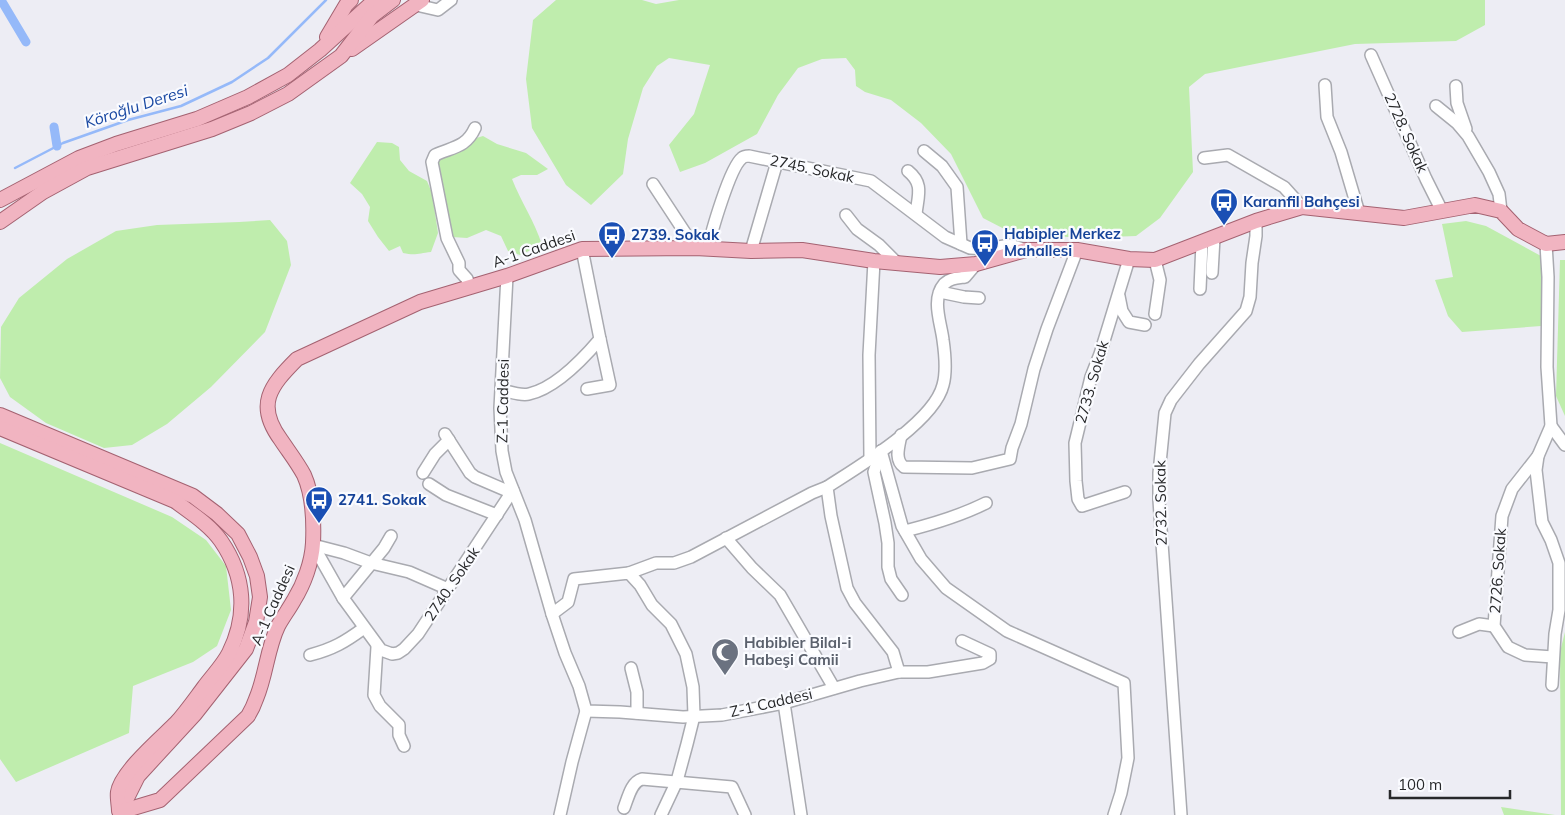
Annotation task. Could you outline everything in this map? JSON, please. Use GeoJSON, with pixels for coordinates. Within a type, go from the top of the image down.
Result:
{"type":"FeatureCollection","features":[{"type":"Feature","properties":{"kind":"main road"},"geometry":{"type":"LineString","coordinates":[[320,50],[346,5],[351,0]]}},
{"type":"Feature","properties":{"kind":"main road"},"geometry":{"type":"LineString","coordinates":[[18,210],[4,197],[79,158],[116,144],[197,119],[248,98],[288,75],[320,50],[375,0]]}},
{"type":"Feature","properties":{"kind":"main road"},"geometry":{"type":"LineString","coordinates":[[341,56],[372,16],[393,0]]}},
{"type":"Feature","properties":{"kind":"main road"},"geometry":{"type":"LineString","coordinates":[[0,222],[43,192],[87,168],[212,129],[251,113],[288,94],[419,3]]}},
{"type":"Feature","properties":{"kind":"main road","name":"A-1 Caddesi"},"geometry":{"type":"LineString","coordinates":[[118,814],[160,800],[248,716],[257,699],[269,650],[278,626],[301,586],[313,545],[311,499],[305,477],[295,458],[274,430],[267,416],[270,391],[282,374],[297,359],[420,302],[507,276],[582,249],[802,250],[874,261],[940,267],[976,264],[1026,250],[1077,250],[1129,259],[1155,260],[1256,221],[1302,207],[1404,218],[1475,205],[1501,211]]}},
{"type":"Feature","properties":{"kind":"main road"},"geometry":{"type":"LineString","coordinates":[[1501,211],[1518,230],[1546,244],[1565,242]]}},
{"type":"Feature","properties":{"kind":"main road"},"geometry":{"type":"LineString","coordinates":[[0,415],[193,496],[217,514],[238,534],[257,576],[260,596],[256,622],[246,649],[196,714],[138,776],[118,814]]}},
{"type":"Feature","properties":{"kind":"main road"},"geometry":{"type":"LineString","coordinates":[[0,428],[175,502],[200,519],[221,540],[233,563],[239,582],[243,602],[239,628],[229,654],[178,720],[129,771],[121,782],[118,793],[118,814]]}},
{"type":"Feature","properties":{"kind":"street"},"geometry":{"type":"LineString","coordinates":[[419,3],[438,10],[451,0]]}},
{"type":"Feature","properties":{"kind":"street","name":"2728. Sokak"},"geometry":{"type":"LineString","coordinates":[[1371,55],[1442,211]]}},
{"type":"Feature","properties":{"kind":"street"},"geometry":{"type":"LineString","coordinates":[[1324,85],[1327,117],[1342,152],[1359,213]]}},
{"type":"Feature","properties":{"kind":"street"},"geometry":{"type":"LineString","coordinates":[[1456,86],[1457,103],[1468,136]]}},
{"type":"Feature","properties":{"kind":"street"},"geometry":{"type":"LineString","coordinates":[[1436,106],[1457,123],[1468,136],[1489,172],[1499,194],[1501,211]]}},
{"type":"Feature","properties":{"kind":"street"},"geometry":{"type":"LineString","coordinates":[[470,287],[467,279],[459,270],[459,263],[450,245],[432,162],[434,155],[459,147],[476,128]]}},
{"type":"Feature","properties":{"kind":"street"},"geometry":{"type":"LineString","coordinates":[[924,151],[942,166],[957,187],[961,244]]}},
{"type":"Feature","properties":{"kind":"street"},"geometry":{"type":"LineString","coordinates":[[1204,158],[1228,155],[1284,187],[1302,207]]}},
{"type":"Feature","properties":{"kind":"street","name":"2745. Sokak"},"geometry":{"type":"LineString","coordinates":[[702,249],[711,233],[722,198],[740,160],[743,156],[749,156],[831,171],[871,181],[945,237],[970,248],[987,249],[1010,245],[1026,250]]}},
{"type":"Feature","properties":{"kind":"street"},"geometry":{"type":"LineString","coordinates":[[751,251],[777,162]]}},
{"type":"Feature","properties":{"kind":"street"},"geometry":{"type":"LineString","coordinates":[[908,171],[916,178],[919,185],[916,214]]}},
{"type":"Feature","properties":{"kind":"street"},"geometry":{"type":"LineString","coordinates":[[653,184],[702,249]]}},
{"type":"Feature","properties":{"kind":"street"},"geometry":{"type":"LineString","coordinates":[[846,215],[857,229],[879,245],[897,262]]}},
{"type":"Feature","properties":{"kind":"street","name":"2732. Sokak"},"geometry":{"type":"LineString","coordinates":[[1181,815],[1159,500],[1158,473],[1165,413],[1170,400],[1246,311],[1250,297],[1256,221]]}},
{"type":"Feature","properties":{"kind":"street"},"geometry":{"type":"LineString","coordinates":[[1208,240],[1212,273]]}},
{"type":"Feature","properties":{"kind":"street"},"geometry":{"type":"LineString","coordinates":[[1200,289],[1208,240]]}},
{"type":"Feature","properties":{"kind":"street","name":"2726. Sokak"},"geometry":{"type":"LineString","coordinates":[[1546,244],[1548,286],[1547,367],[1550,426],[1538,456],[1536,470],[1542,522],[1559,563],[1559,610],[1554,634],[1552,684]]}},
{"type":"Feature","properties":{"kind":"street"},"geometry":{"type":"LineString","coordinates":[[582,249],[610,384],[587,389]]}},
{"type":"Feature","properties":{"kind":"street"},"geometry":{"type":"LineString","coordinates":[[901,435],[898,460],[904,467],[972,468],[1010,459],[1047,328],[1077,250]]}},
{"type":"Feature","properties":{"kind":"street","name":"2733. Sokak"},"geometry":{"type":"LineString","coordinates":[[1125,492],[1082,506],[1078,498],[1076,481],[1075,443],[1091,377],[1100,354],[1129,259]]}},
{"type":"Feature","properties":{"kind":"street"},"geometry":{"type":"LineString","coordinates":[[1155,260],[1160,280],[1155,314]]}},
{"type":"Feature","properties":{"kind":"street"},"geometry":{"type":"LineString","coordinates":[[870,458],[869,355],[874,261]]}},
{"type":"Feature","properties":{"kind":"street"},"geometry":{"type":"LineString","coordinates":[[552,614],[568,602],[574,580],[629,573],[656,563],[674,563],[691,557],[812,493],[827,487],[881,451],[901,435],[928,412],[943,386],[945,358],[938,310],[940,292],[944,284],[955,278],[965,277],[976,264]]}},
{"type":"Feature","properties":{"kind":"street","name":"Z-1 Caddesi"},"geometry":{"type":"LineString","coordinates":[[507,276],[500,408],[502,451],[511,491],[525,520],[552,614],[565,652],[580,686],[586,711],[683,717],[722,714],[784,703],[899,672],[928,672],[983,663],[990,660],[990,654],[962,641]]}},
{"type":"Feature","properties":{"kind":"street"},"geometry":{"type":"LineString","coordinates":[[1119,291],[1122,311],[1129,322],[1145,325]]}},
{"type":"Feature","properties":{"kind":"street"},"geometry":{"type":"LineString","coordinates":[[940,292],[979,298]]}},
{"type":"Feature","properties":{"kind":"street"},"geometry":{"type":"LineString","coordinates":[[502,390],[528,394],[545,387],[564,375],[585,357],[600,339]]}},
{"type":"Feature","properties":{"kind":"street"},"geometry":{"type":"LineString","coordinates":[[1550,426],[1565,445]]}},
{"type":"Feature","properties":{"kind":"street"},"geometry":{"type":"LineString","coordinates":[[497,515],[446,494],[426,478],[435,454],[447,437],[470,473],[511,491]]}},
{"type":"Feature","properties":{"kind":"street"},"geometry":{"type":"LineString","coordinates":[[881,451],[905,531],[921,559],[946,588],[1008,631],[1124,683],[1128,758],[1121,793],[1114,815]]}},
{"type":"Feature","properties":{"kind":"street"},"geometry":{"type":"LineString","coordinates":[[881,451],[874,472],[888,543],[888,567],[891,579],[902,595]]}},
{"type":"Feature","properties":{"kind":"street","name":"2726. Sokak"},"geometry":{"type":"LineString","coordinates":[[1538,456],[1512,489],[1502,516],[1494,626],[1508,647],[1525,655],[1553,657]]}},
{"type":"Feature","properties":{"kind":"street"},"geometry":{"type":"LineString","coordinates":[[827,487],[831,516],[847,588],[855,603],[893,652],[899,672]]}},
{"type":"Feature","properties":{"kind":"street","name":"2740. Sokak"},"geometry":{"type":"LineString","coordinates":[[377,647],[386,653],[392,654],[404,649],[418,634],[511,491]]}},
{"type":"Feature","properties":{"kind":"street"},"geometry":{"type":"LineString","coordinates":[[905,531],[968,512],[986,503]]}},
{"type":"Feature","properties":{"kind":"street"},"geometry":{"type":"LineString","coordinates":[[343,598],[392,536]]}},
{"type":"Feature","properties":{"kind":"street"},"geometry":{"type":"LineString","coordinates":[[726,538],[752,568],[780,595],[834,688]]}},
{"type":"Feature","properties":{"kind":"street"},"geometry":{"type":"LineString","coordinates":[[313,545],[344,553],[371,564],[409,572],[448,589]]}},
{"type":"Feature","properties":{"kind":"street"},"geometry":{"type":"LineString","coordinates":[[313,545],[343,598],[377,647],[374,695],[380,706],[399,725],[404,746]]}},
{"type":"Feature","properties":{"kind":"street"},"geometry":{"type":"LineString","coordinates":[[629,573],[640,585],[652,604],[671,624],[686,654],[693,687],[694,716],[677,781],[661,815]]}},
{"type":"Feature","properties":{"kind":"street"},"geometry":{"type":"LineString","coordinates":[[1458,632],[1479,624],[1494,626]]}},
{"type":"Feature","properties":{"kind":"street"},"geometry":{"type":"LineString","coordinates":[[310,655],[344,643],[364,628]]}},
{"type":"Feature","properties":{"kind":"street"},"geometry":{"type":"LineString","coordinates":[[631,668],[637,692],[637,713]]}},
{"type":"Feature","properties":{"kind":"street"},"geometry":{"type":"LineString","coordinates":[[784,703],[801,815]]}},
{"type":"Feature","properties":{"kind":"street"},"geometry":{"type":"LineString","coordinates":[[560,815],[586,711]]}},
{"type":"Feature","properties":{"kind":"street"},"geometry":{"type":"LineString","coordinates":[[624,808],[637,780],[677,781],[732,787],[745,815]]}},
{"type":"Feature","properties":{"kind":"green space"},"geometry":{"type":"Polygon","coordinates":[[[556,0],[642,0],[656,4],[679,0],[1485,0],[1485,25],[1456,41],[1355,44],[1205,74],[1189,87],[1193,172],[1160,218],[1136,236],[1082,238],[1012,233],[983,218],[951,154],[921,123],[891,100],[865,92],[856,86],[855,70],[846,58],[822,59],[798,68],[778,95],[757,134],[705,163],[680,172],[669,145],[694,114],[710,65],[669,58],[657,66],[643,88],[628,139],[623,174],[591,205],[566,185],[532,128],[526,79],[533,20],[556,0]]]}},
{"type":"Feature","properties":{"kind":"green space"},"geometry":{"type":"Polygon","coordinates":[[[483,136],[497,144],[526,153],[548,169],[537,175],[521,175],[512,179],[536,228],[542,245],[520,255],[508,251],[501,236],[486,230],[467,238],[452,237],[435,167],[440,155],[470,140],[483,136]]]}},
{"type":"Feature","properties":{"kind":"green space"},"geometry":{"type":"Polygon","coordinates":[[[377,142],[392,143],[399,147],[400,160],[409,171],[427,181],[432,193],[438,233],[431,252],[403,253],[400,246],[389,251],[368,221],[370,207],[362,194],[350,183],[377,142]]]}},
{"type":"Feature","properties":{"kind":"green space"},"geometry":{"type":"Polygon","coordinates":[[[270,220],[287,241],[291,265],[265,332],[211,387],[167,424],[132,445],[104,448],[46,423],[10,397],[0,378],[1,327],[19,298],[67,259],[116,231],[157,225],[270,220]]]}},
{"type":"Feature","properties":{"kind":"green space"},"geometry":{"type":"Polygon","coordinates":[[[1466,221],[1486,226],[1541,256],[1541,326],[1462,332],[1448,316],[1435,280],[1453,277],[1442,224],[1466,221]]]}},
{"type":"Feature","properties":{"kind":"green space"},"geometry":{"type":"Polygon","coordinates":[[[1560,260],[1565,260],[1565,416],[1556,396],[1560,260]]]}},
{"type":"Feature","properties":{"kind":"green space"},"geometry":{"type":"Polygon","coordinates":[[[0,443],[172,517],[206,540],[226,566],[231,610],[217,646],[193,662],[133,686],[129,733],[16,782],[0,759],[0,443]]]}},
{"type":"Feature","properties":{"kind":"green space"},"geometry":{"type":"Polygon","coordinates":[[[1565,632],[1565,815],[1561,815],[1560,652],[1565,632]]]}},
{"type":"Feature","properties":{"kind":"green space"},"geometry":{"type":"Polygon","coordinates":[[[1501,807],[1555,815],[1504,815],[1501,807]]]}},
{"type":"Feature","properties":{"kind":"waterway"},"geometry":{"type":"LineString","coordinates":[[1,0],[26,42]]}},
{"type":"Feature","properties":{"kind":"waterway","name":"Köroğlu Deresi"},"geometry":{"type":"LineString","coordinates":[[15,168],[63,143],[128,120],[181,106],[232,82],[268,58],[326,0]]}},
{"type":"Feature","properties":{"kind":"waterway"},"geometry":{"type":"LineString","coordinates":[[54,127],[57,146]]}},
{"type":"Feature","properties":{"kind":"place","name":"Karanfil Bahçesi"},"geometry":{"type":"Point","coordinates":[1224,226]}},
{"type":"Feature","properties":{"kind":"place","name":"2739. Sokak"},"geometry":{"type":"Point","coordinates":[612,259]}},
{"type":"Feature","properties":{"kind":"place","name":"Habipler Merkez Mahallesi"},"geometry":{"type":"Point","coordinates":[985,267]}},
{"type":"Feature","properties":{"kind":"place","name":"2741. Sokak"},"geometry":{"type":"Point","coordinates":[319,524]}},
{"type":"Feature","properties":{"kind":"place","name":"Habibler Bilal-i Habeşi Camii"},"geometry":{"type":"Point","coordinates":[725,676]}}]}
